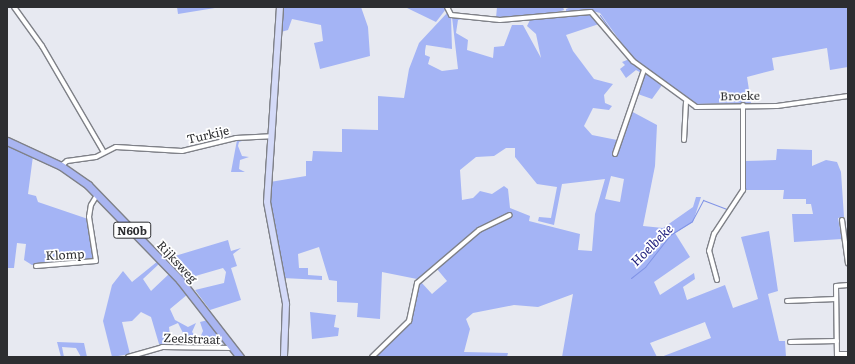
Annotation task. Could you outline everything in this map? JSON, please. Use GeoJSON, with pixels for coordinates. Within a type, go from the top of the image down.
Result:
{"type":"FeatureCollection","features":[{"type":"Feature","properties":{"kind":"main road"},"geometry":{"type":"LineString","coordinates":[[280,7],[271,136],[268,214],[286,304],[284,357]]}},
{"type":"Feature","properties":{"kind":"main road","name":"Rijksweg"},"geometry":{"type":"LineString","coordinates":[[7,141],[61,166],[97,195],[180,280],[240,357]]}},
{"type":"Feature","properties":{"kind":"street"},"geometry":{"type":"LineString","coordinates":[[14,7],[42,46],[103,151]]}},
{"type":"Feature","properties":{"kind":"street","name":"Broeke"},"geometry":{"type":"LineString","coordinates":[[447,7],[451,15],[500,20],[591,12],[628,56],[686,102],[696,107],[743,104],[777,106],[848,96]]}},
{"type":"Feature","properties":{"kind":"street"},"geometry":{"type":"LineString","coordinates":[[616,154],[644,70]]}},
{"type":"Feature","properties":{"kind":"street"},"geometry":{"type":"LineString","coordinates":[[684,140],[686,102]]}},
{"type":"Feature","properties":{"kind":"street"},"geometry":{"type":"LineString","coordinates":[[717,280],[709,251],[714,234],[743,190],[743,104]]}},
{"type":"Feature","properties":{"kind":"street","name":"Turkije"},"geometry":{"type":"LineString","coordinates":[[61,166],[70,160],[99,156],[103,151],[116,147],[192,150],[236,138],[271,136]]}},
{"type":"Feature","properties":{"kind":"street","name":"Klomp"},"geometry":{"type":"LineString","coordinates":[[36,266],[96,261],[89,228],[90,208],[97,195]]}},
{"type":"Feature","properties":{"kind":"street"},"geometry":{"type":"LineString","coordinates":[[372,357],[409,321],[417,283],[480,230],[510,215]]}},
{"type":"Feature","properties":{"kind":"street"},"geometry":{"type":"LineString","coordinates":[[842,220],[847,264]]}},
{"type":"Feature","properties":{"kind":"street"},"geometry":{"type":"LineString","coordinates":[[848,285],[836,286],[837,356],[848,354]]}},
{"type":"Feature","properties":{"kind":"street"},"geometry":{"type":"LineString","coordinates":[[787,301],[836,299]]}},
{"type":"Feature","properties":{"kind":"street"},"geometry":{"type":"LineString","coordinates":[[790,342],[837,341]]}},
{"type":"Feature","properties":{"kind":"street","name":"Zeelstraat"},"geometry":{"type":"LineString","coordinates":[[128,357],[160,347],[233,348]]}},
{"type":"Feature","properties":{"kind":"shaded area"},"geometry":{"type":"Polygon","coordinates":[[[177,7],[221,7],[178,14],[177,7]]]}},
{"type":"Feature","properties":{"kind":"shaded area"},"geometry":{"type":"Polygon","coordinates":[[[280,7],[361,7],[368,27],[370,56],[320,69],[314,43],[323,41],[321,25],[292,19],[288,30],[281,32],[280,7]]]}},
{"type":"Feature","properties":{"kind":"shaded area"},"geometry":{"type":"Polygon","coordinates":[[[405,7],[446,7],[446,9],[436,22],[405,7]]]}},
{"type":"Feature","properties":{"kind":"shaded area"},"geometry":{"type":"Polygon","coordinates":[[[497,7],[563,7],[564,10],[540,17],[496,18],[497,7]]]}},
{"type":"Feature","properties":{"kind":"shaded area"},"geometry":{"type":"Polygon","coordinates":[[[571,7],[848,7],[848,67],[830,70],[827,48],[772,58],[774,70],[747,77],[751,103],[693,104],[665,81],[652,99],[635,93],[643,74],[636,70],[626,78],[620,69],[625,65],[622,62],[632,58],[600,13],[585,9],[566,14],[566,9],[571,7]]]}},
{"type":"Feature","properties":{"kind":"shaded area"},"geometry":{"type":"Polygon","coordinates":[[[447,13],[451,16],[452,49],[426,45],[425,51],[425,55],[430,57],[428,64],[442,71],[458,69],[452,17],[467,18],[458,20],[456,33],[468,40],[467,50],[493,58],[494,47],[504,46],[512,25],[523,25],[541,58],[536,34],[527,26],[530,20],[590,14],[602,23],[566,35],[573,51],[594,79],[613,84],[604,95],[605,103],[612,106],[609,110],[593,108],[584,126],[592,135],[617,140],[612,154],[616,155],[629,110],[657,125],[655,166],[643,226],[663,228],[693,207],[696,197],[701,197],[693,222],[675,233],[690,257],[654,282],[660,295],[694,273],[695,279],[683,287],[687,300],[725,285],[733,308],[758,299],[741,237],[769,231],[778,291],[768,294],[779,341],[785,341],[786,357],[661,357],[711,338],[705,322],[650,343],[657,357],[562,357],[573,294],[538,307],[514,305],[473,313],[466,319],[470,329],[464,352],[508,353],[507,357],[374,357],[412,321],[417,279],[382,272],[380,319],[357,317],[358,303],[337,302],[337,281],[329,280],[319,247],[298,254],[299,268],[308,268],[308,275],[322,276],[322,280],[283,278],[269,207],[270,182],[306,176],[306,161],[312,161],[313,151],[342,152],[342,129],[378,130],[378,96],[404,98],[409,69],[419,43],[447,13]],[[506,148],[494,156],[476,157],[460,170],[462,200],[473,198],[480,191],[492,194],[504,186],[508,189],[510,208],[530,216],[529,221],[580,234],[578,250],[592,251],[595,214],[605,179],[562,184],[554,225],[538,221],[539,217],[551,218],[557,187],[537,184],[515,157],[515,148],[506,148]],[[611,176],[605,199],[620,202],[624,179],[611,176]],[[437,269],[421,282],[432,294],[447,281],[437,269]]]}},
{"type":"Feature","properties":{"kind":"shaded area"},"geometry":{"type":"Polygon","coordinates":[[[251,138],[239,142],[238,146],[242,156],[249,157],[240,160],[239,169],[245,172],[231,172],[237,140],[251,138]]]}},
{"type":"Feature","properties":{"kind":"shaded area"},"geometry":{"type":"Polygon","coordinates":[[[7,145],[33,156],[28,194],[36,196],[38,202],[88,219],[95,259],[32,265],[24,260],[26,244],[17,243],[14,268],[7,268],[7,145]]]}},
{"type":"Feature","properties":{"kind":"shaded area"},"geometry":{"type":"Polygon","coordinates":[[[777,149],[812,150],[812,166],[826,160],[837,162],[841,172],[844,217],[838,218],[842,239],[794,242],[792,214],[813,214],[811,204],[806,204],[806,199],[783,199],[784,190],[745,190],[745,161],[776,160],[777,149]]]}},
{"type":"Feature","properties":{"kind":"shaded area"},"geometry":{"type":"Polygon","coordinates":[[[228,240],[231,251],[241,248],[233,254],[237,266],[231,268],[241,300],[210,310],[195,290],[224,283],[226,272],[223,268],[185,279],[165,259],[228,240]]]}},
{"type":"Feature","properties":{"kind":"shaded area"},"geometry":{"type":"Polygon","coordinates":[[[158,261],[160,263],[143,279],[151,291],[170,273],[188,294],[170,309],[175,320],[188,327],[196,323],[192,332],[199,340],[203,331],[200,322],[208,320],[223,340],[222,347],[189,345],[178,323],[169,327],[171,344],[159,344],[151,317],[141,312],[132,321],[122,322],[130,354],[112,357],[103,321],[112,285],[123,271],[132,282],[158,261]]]}},
{"type":"Feature","properties":{"kind":"shaded area"},"geometry":{"type":"Polygon","coordinates":[[[310,312],[336,315],[334,327],[339,328],[338,336],[312,339],[310,312]]]}},
{"type":"Feature","properties":{"kind":"shaded area"},"geometry":{"type":"Polygon","coordinates":[[[57,342],[84,343],[87,357],[81,357],[76,348],[62,347],[64,357],[61,357],[57,342]]]}},
{"type":"Feature","properties":{"kind":"waterway"},"geometry":{"type":"LineString","coordinates":[[600,15],[616,38]]}},
{"type":"Feature","properties":{"kind":"waterway"},"geometry":{"type":"LineString","coordinates":[[633,59],[664,82]]}},
{"type":"Feature","properties":{"kind":"waterway"},"geometry":{"type":"LineString","coordinates":[[709,105],[742,103]]}},
{"type":"Feature","properties":{"kind":"waterway","name":"Hoelbeke"},"geometry":{"type":"LineString","coordinates":[[631,278],[645,267],[670,235],[692,221],[703,200],[727,209],[735,198]]}}]}
